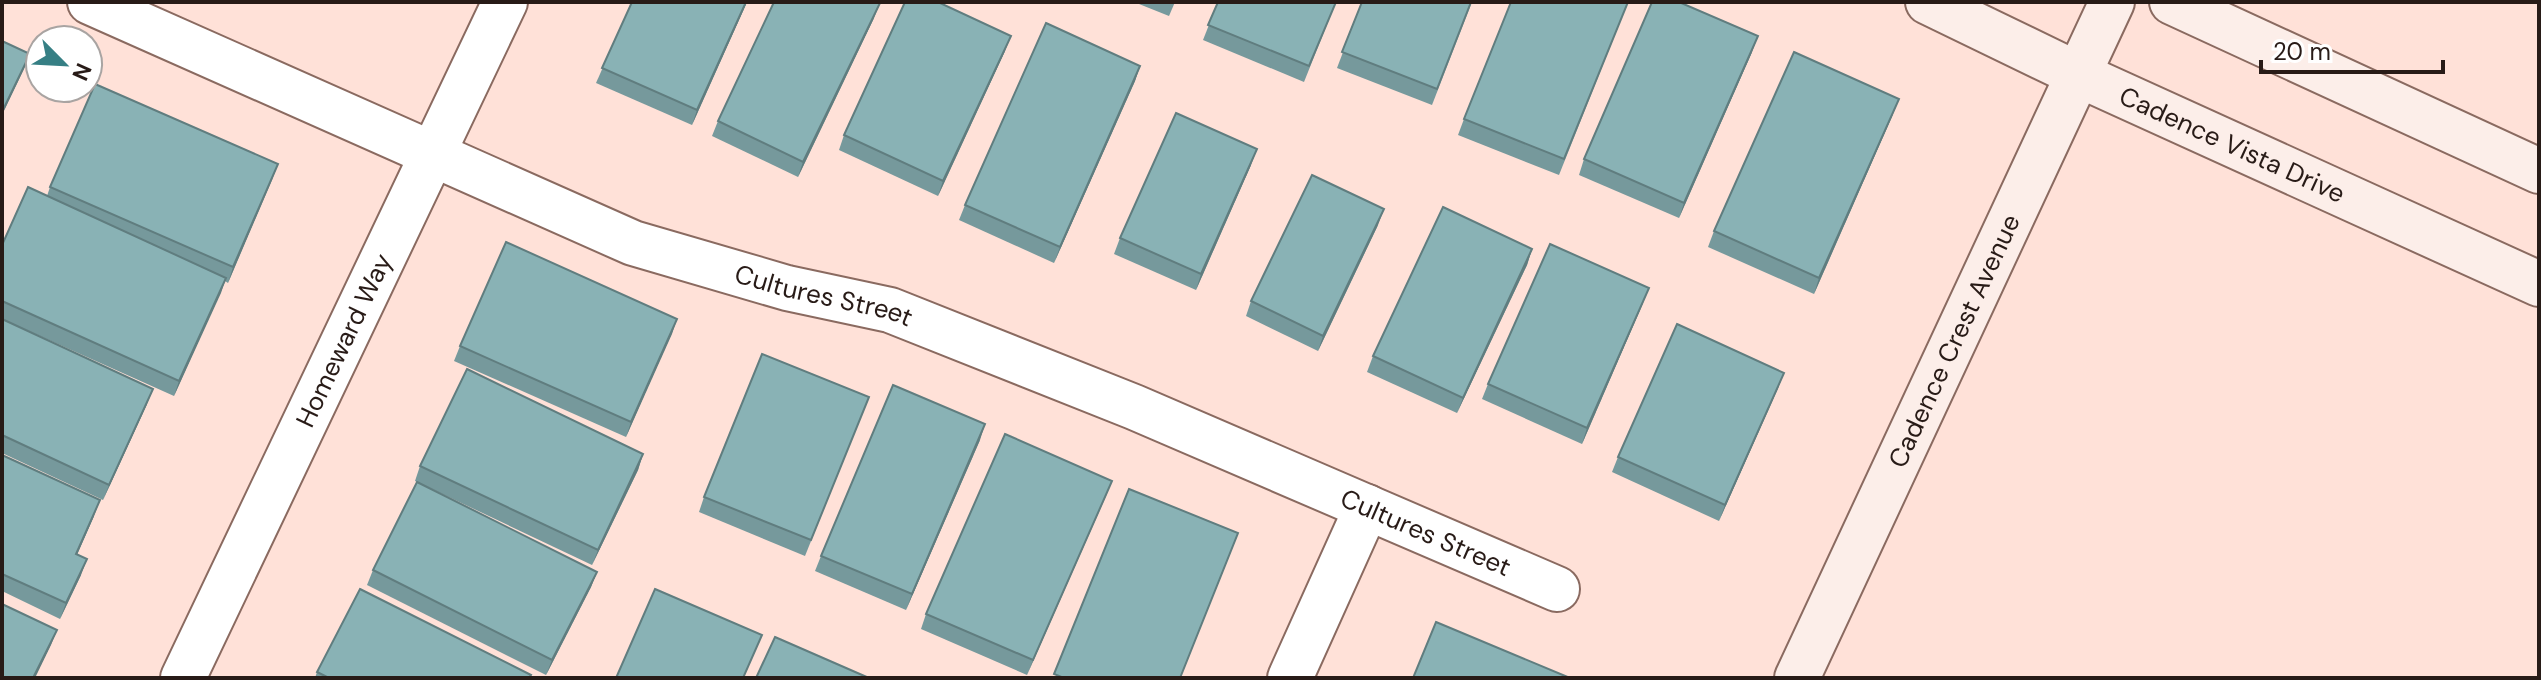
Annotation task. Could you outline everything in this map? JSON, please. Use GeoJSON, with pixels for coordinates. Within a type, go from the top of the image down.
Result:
{"type":"FeatureCollection","features":[{"type":"Feature","properties":{"kind":"street","name":"Cultures Street"},"geometry":{"type":"LineString","coordinates":[[90,2],[433,157],[633,243],[787,288],[904,315],[1134,407],[1557,589]]}},
{"type":"Feature","properties":{"kind":"street","name":"Homeward Way"},"geometry":{"type":"LineString","coordinates":[[183,678],[505,2]]}},
{"type":"Feature","properties":{"kind":"street","name":"Cadence Vista Drive"},"geometry":{"type":"LineString","coordinates":[[1928,2],[2077,74],[2539,284]]}},
{"type":"Feature","properties":{"kind":"street","name":"Cadence Crest Avenue"},"geometry":{"type":"LineString","coordinates":[[1797,678],[2112,2]]}},
{"type":"Feature","properties":{"kind":"street"},"geometry":{"type":"LineString","coordinates":[[2172,2],[2539,171]]}},
{"type":"Feature","properties":{"kind":"street"},"geometry":{"type":"LineString","coordinates":[[1290,678],[1367,507]]}},
{"type":"Feature","properties":{"kind":"building"},"geometry":{"type":"Polygon","coordinates":[[[632,2],[746,2],[697,110],[602,68],[632,2]]]}},
{"type":"Feature","properties":{"kind":"building"},"geometry":{"type":"Polygon","coordinates":[[[774,2],[880,3],[803,162],[718,121],[774,2]]]}},
{"type":"Feature","properties":{"kind":"building"},"geometry":{"type":"Polygon","coordinates":[[[905,2],[938,2],[1011,36],[943,181],[844,135],[905,2]]]}},
{"type":"Feature","properties":{"kind":"building"},"geometry":{"type":"Polygon","coordinates":[[[1218,2],[1336,2],[1309,66],[1208,25],[1218,2]]]}},
{"type":"Feature","properties":{"kind":"building"},"geometry":{"type":"Polygon","coordinates":[[[1362,2],[1471,2],[1437,89],[1342,52],[1362,2]]]}},
{"type":"Feature","properties":{"kind":"building"},"geometry":{"type":"Polygon","coordinates":[[[1511,2],[1628,2],[1564,159],[1464,119],[1511,2]]]}},
{"type":"Feature","properties":{"kind":"building"},"geometry":{"type":"Polygon","coordinates":[[[1652,2],[1679,2],[1758,36],[1684,203],[1584,159],[1652,2]]]}},
{"type":"Feature","properties":{"kind":"building"},"geometry":{"type":"Polygon","coordinates":[[[1046,23],[1140,66],[1060,247],[965,205],[1046,23]]]}},
{"type":"Feature","properties":{"kind":"building"},"geometry":{"type":"Polygon","coordinates":[[[2,41],[24,51],[24,66],[2,112],[2,41]]]}},
{"type":"Feature","properties":{"kind":"building"},"geometry":{"type":"Polygon","coordinates":[[[1794,52],[1899,99],[1819,278],[1714,231],[1794,52]]]}},
{"type":"Feature","properties":{"kind":"building"},"geometry":{"type":"Polygon","coordinates":[[[104,88],[278,164],[233,267],[50,187],[86,104],[104,104],[104,88]]]}},
{"type":"Feature","properties":{"kind":"building"},"geometry":{"type":"Polygon","coordinates":[[[1176,113],[1257,149],[1201,274],[1120,238],[1176,113]]]}},
{"type":"Feature","properties":{"kind":"building"},"geometry":{"type":"Polygon","coordinates":[[[1312,175],[1384,209],[1323,336],[1251,301],[1312,175]]]}},
{"type":"Feature","properties":{"kind":"building"},"geometry":{"type":"Polygon","coordinates":[[[28,187],[226,278],[179,381],[2,301],[2,245],[28,187]]]}},
{"type":"Feature","properties":{"kind":"building"},"geometry":{"type":"Polygon","coordinates":[[[1443,207],[1532,249],[1463,398],[1373,356],[1443,207]]]}},
{"type":"Feature","properties":{"kind":"building"},"geometry":{"type":"Polygon","coordinates":[[[506,242],[677,319],[631,422],[460,346],[506,242]]]}},
{"type":"Feature","properties":{"kind":"building"},"geometry":{"type":"Polygon","coordinates":[[[1550,244],[1649,288],[1587,428],[1488,384],[1550,244]]]}},
{"type":"Feature","properties":{"kind":"building"},"geometry":{"type":"Polygon","coordinates":[[[2,319],[153,389],[109,485],[2,435],[2,319]]]}},
{"type":"Feature","properties":{"kind":"building"},"geometry":{"type":"Polygon","coordinates":[[[1677,324],[1784,373],[1725,505],[1618,457],[1677,324]]]}},
{"type":"Feature","properties":{"kind":"building"},"geometry":{"type":"Polygon","coordinates":[[[762,354],[869,397],[811,540],[704,497],[762,354]]]}},
{"type":"Feature","properties":{"kind":"building"},"geometry":{"type":"Polygon","coordinates":[[[467,369],[643,454],[598,550],[420,466],[467,369]]]}},
{"type":"Feature","properties":{"kind":"building"},"geometry":{"type":"Polygon","coordinates":[[[893,385],[985,424],[912,594],[821,556],[893,385]]]}},
{"type":"Feature","properties":{"kind":"building"},"geometry":{"type":"Polygon","coordinates":[[[1005,434],[1112,481],[1033,660],[926,614],[1005,434]]]}},
{"type":"Feature","properties":{"kind":"building"},"geometry":{"type":"Polygon","coordinates":[[[2,455],[100,500],[76,554],[87,559],[66,603],[2,574],[2,455]]]}},
{"type":"Feature","properties":{"kind":"building"},"geometry":{"type":"Polygon","coordinates":[[[417,482],[597,572],[552,660],[373,570],[417,482]]]}},
{"type":"Feature","properties":{"kind":"building"},"geometry":{"type":"Polygon","coordinates":[[[1129,489],[1238,533],[1180,678],[1064,678],[1054,674],[1129,489]]]}},
{"type":"Feature","properties":{"kind":"building"},"geometry":{"type":"Polygon","coordinates":[[[360,589],[531,675],[529,678],[329,678],[317,672],[360,589]]]}},
{"type":"Feature","properties":{"kind":"building"},"geometry":{"type":"Polygon","coordinates":[[[655,589],[762,635],[743,678],[616,678],[655,589]]]}},
{"type":"Feature","properties":{"kind":"building"},"geometry":{"type":"Polygon","coordinates":[[[2,604],[57,630],[33,678],[2,678],[2,604]]]}},
{"type":"Feature","properties":{"kind":"building"},"geometry":{"type":"Polygon","coordinates":[[[1436,622],[1570,678],[1413,678],[1436,622]]]}},
{"type":"Feature","properties":{"kind":"building"},"geometry":{"type":"Polygon","coordinates":[[[775,637],[869,678],[756,678],[775,637]]]}}]}
